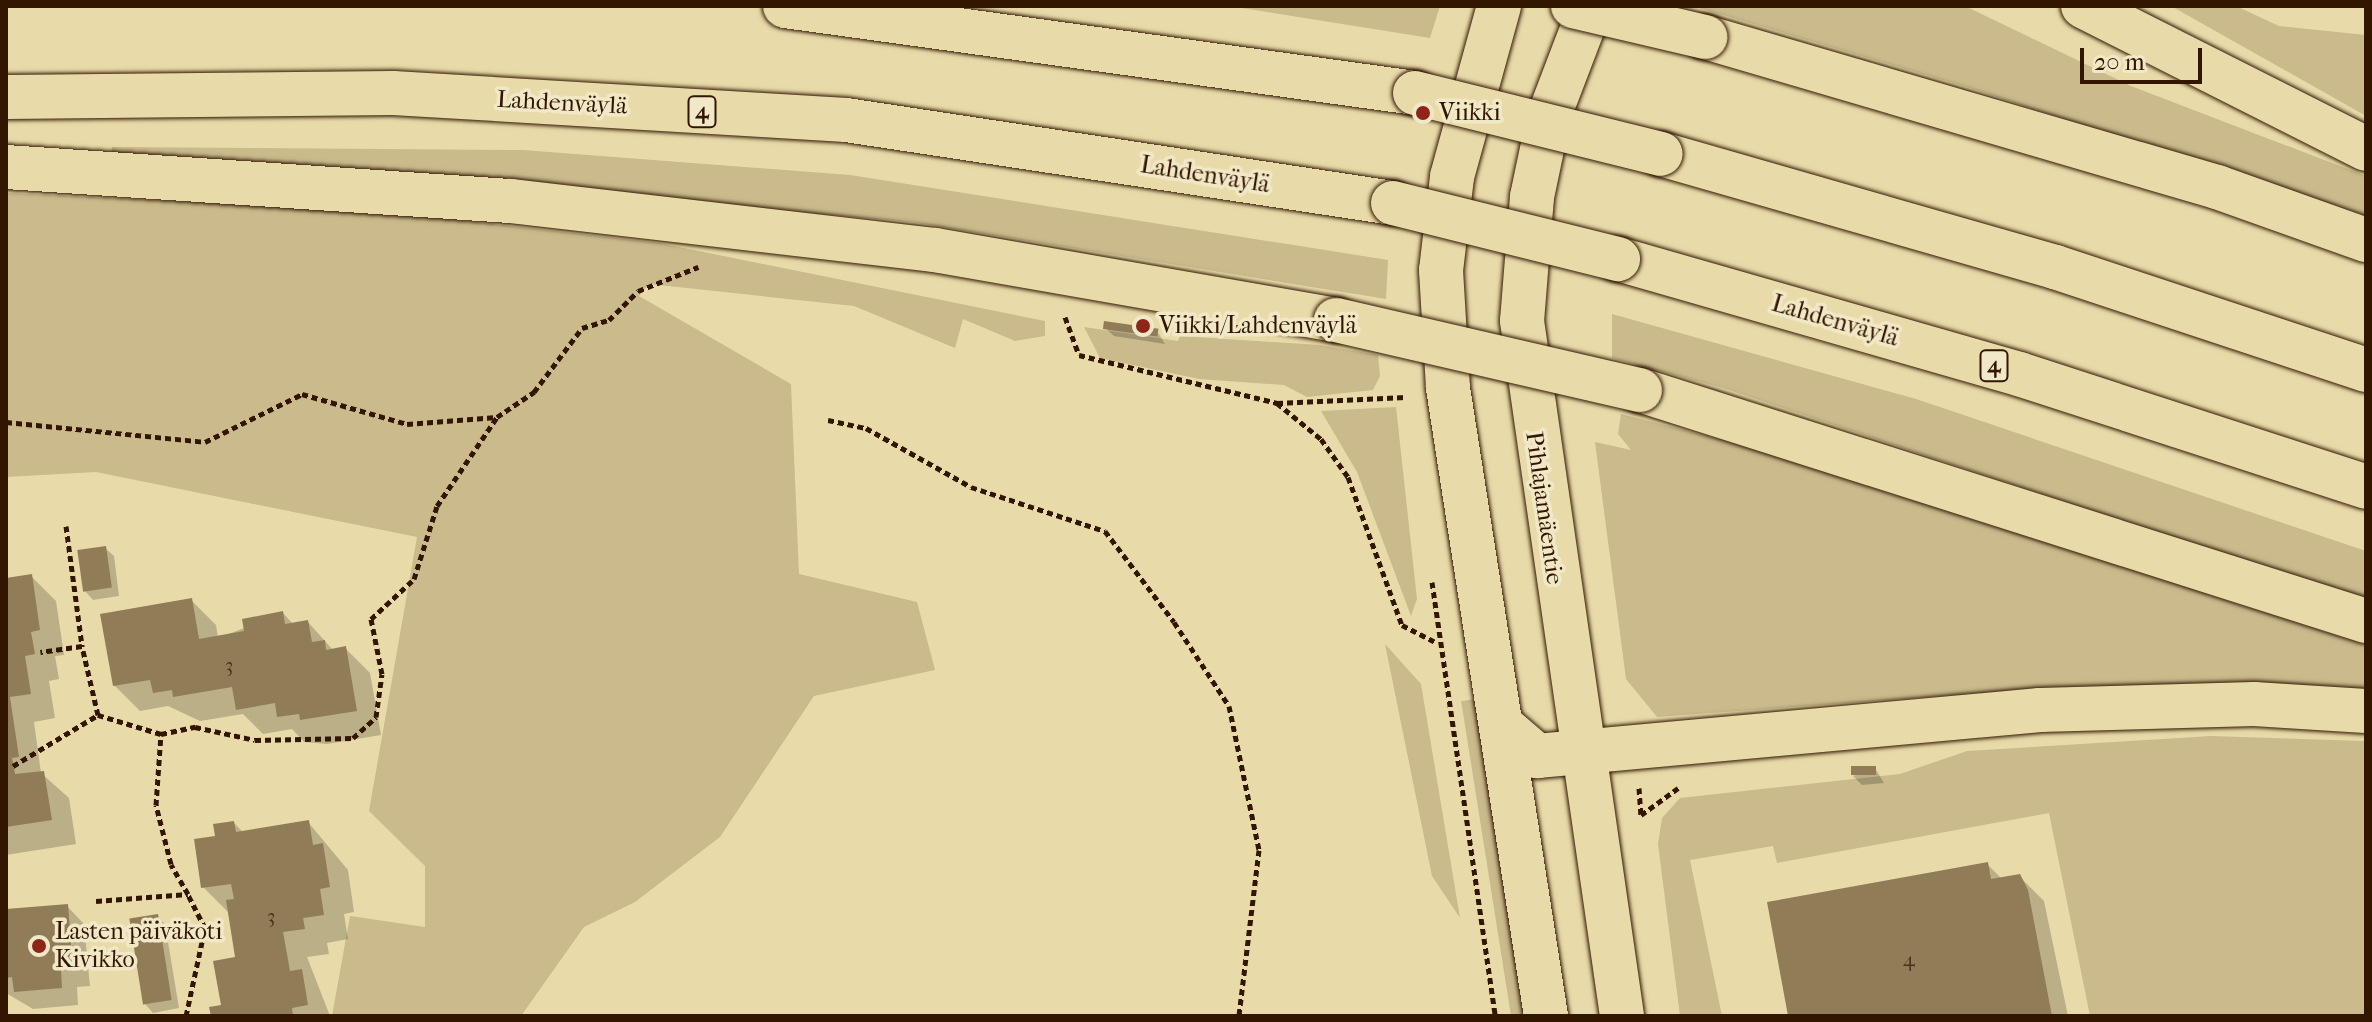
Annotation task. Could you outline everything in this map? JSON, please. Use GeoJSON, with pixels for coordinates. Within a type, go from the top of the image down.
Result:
{"type":"FeatureCollection","features":[{"type":"Feature","properties":{"kind":"main road"},"geometry":{"type":"LineString","coordinates":[[785,6],[1415,93],[1661,154],[2055,267],[2366,370]]}},
{"type":"Feature","properties":{"kind":"main road"},"geometry":{"type":"LineString","coordinates":[[1499,6],[1461,138],[1441,270],[1448,388],[1546,1016]]}},
{"type":"Feature","properties":{"kind":"main road"},"geometry":{"type":"LineString","coordinates":[[1573,6],[1705,37],[2217,187],[2366,240]]}},
{"type":"Feature","properties":{"kind":"main road","name":"Pihlajamäentie"},"geometry":{"type":"LineString","coordinates":[[1591,6],[1549,116],[1522,291],[1529,407],[1622,1016]]}},
{"type":"Feature","properties":{"kind":"main road"},"geometry":{"type":"LineString","coordinates":[[2083,6],[2366,149]]}},
{"type":"Feature","properties":{"kind":"main road","name":"Lahdenväylä"},"geometry":{"type":"LineString","coordinates":[[6,97],[393,93],[846,120],[1393,203],[1618,259],[2019,374],[2366,487]]}},
{"type":"Feature","properties":{"kind":"main road"},"geometry":{"type":"LineString","coordinates":[[6,167],[510,201],[920,248],[1336,320],[1640,390],[2366,621]]}},
{"type":"Feature","properties":{"kind":"main road"},"geometry":{"type":"LineString","coordinates":[[1501,725],[1537,756],[2040,710],[2254,704],[2366,711]]}},
{"type":"Feature","properties":{"kind":"path"},"geometry":{"type":"LineString","coordinates":[[13,766],[98,715],[161,734],[195,727],[255,740],[353,738],[376,717],[382,674],[371,619],[414,579],[437,506],[497,417],[534,392],[582,328],[609,320],[638,291],[704,264]]}},
{"type":"Feature","properties":{"kind":"path"},"geometry":{"type":"LineString","coordinates":[[1081,316],[1066,314],[1065,324],[1079,355],[1277,403],[1411,396]]}},
{"type":"Feature","properties":{"kind":"path"},"geometry":{"type":"LineString","coordinates":[[6,422],[205,442],[302,394],[407,424],[497,417]]}},
{"type":"Feature","properties":{"kind":"path"},"geometry":{"type":"LineString","coordinates":[[1277,403],[1321,439],[1348,477],[1402,625],[1438,644]]}},
{"type":"Feature","properties":{"kind":"path"},"geometry":{"type":"LineString","coordinates":[[828,420],[866,428],[971,487],[1105,531],[1174,622],[1229,706],[1259,850],[1239,1016]]}},
{"type":"Feature","properties":{"kind":"path"},"geometry":{"type":"LineString","coordinates":[[66,526],[82,646],[98,715]]}},
{"type":"Feature","properties":{"kind":"path"},"geometry":{"type":"LineString","coordinates":[[40,652],[82,646]]}},
{"type":"Feature","properties":{"kind":"path"},"geometry":{"type":"LineString","coordinates":[[1443,673],[1495,1016]]}},
{"type":"Feature","properties":{"kind":"path"},"geometry":{"type":"LineString","coordinates":[[161,734],[156,805],[171,864],[205,928],[186,1016]]}},
{"type":"Feature","properties":{"kind":"path"},"geometry":{"type":"LineString","coordinates":[[1641,815],[1691,784]]}},
{"type":"Feature","properties":{"kind":"path"},"geometry":{"type":"LineString","coordinates":[[96,901],[188,894]]}},
{"type":"Feature","properties":{"kind":"shaded area"},"geometry":{"type":"Polygon","coordinates":[[[1229,6],[1440,6],[1430,38],[1229,6]]]}},
{"type":"Feature","properties":{"kind":"shaded area"},"geometry":{"type":"Polygon","coordinates":[[[1965,6],[2131,86],[2366,176],[2366,219],[1967,87],[1696,7],[1965,6]]]}},
{"type":"Feature","properties":{"kind":"shaded area"},"geometry":{"type":"Polygon","coordinates":[[[2171,6],[2236,6],[2279,26],[2366,35],[2366,116],[2171,6]]]}},
{"type":"Feature","properties":{"kind":"shaded area"},"geometry":{"type":"Polygon","coordinates":[[[112,147],[523,150],[850,175],[1388,260],[1386,299],[912,222],[112,153],[112,147]]]}},
{"type":"Feature","properties":{"kind":"shaded area"},"geometry":{"type":"Polygon","coordinates":[[[6,193],[379,211],[659,243],[1045,321],[1045,336],[1015,341],[963,319],[955,348],[854,306],[649,284],[639,296],[791,384],[799,574],[917,602],[935,670],[814,696],[720,837],[635,902],[584,927],[521,1016],[332,1016],[350,916],[425,927],[425,866],[369,811],[417,537],[96,472],[6,477],[6,193]]]}},
{"type":"Feature","properties":{"kind":"shaded area"},"geometry":{"type":"Polygon","coordinates":[[[1612,314],[1916,399],[2366,551],[2366,602],[1723,388],[1612,358],[1612,314]]]}},
{"type":"Feature","properties":{"kind":"shaded area"},"geometry":{"type":"Polygon","coordinates":[[[1084,327],[1178,341],[1180,336],[1320,345],[1378,355],[1380,376],[1373,390],[1307,397],[1284,385],[1199,379],[1100,358],[1084,327]]]}},
{"type":"Feature","properties":{"kind":"shaded area"},"geometry":{"type":"Polygon","coordinates":[[[1396,407],[1417,599],[1411,616],[1357,472],[1321,411],[1396,407]]]}},
{"type":"Feature","properties":{"kind":"shaded area"},"geometry":{"type":"Polygon","coordinates":[[[1621,414],[1770,452],[2366,645],[2366,689],[2036,689],[1657,717],[1626,679],[1595,442],[1631,450],[1618,434],[1621,414]]]}},
{"type":"Feature","properties":{"kind":"shaded area"},"geometry":{"type":"Polygon","coordinates":[[[1385,644],[1421,684],[1460,918],[1432,876],[1385,644]]]}},
{"type":"Feature","properties":{"kind":"shaded area"},"geometry":{"type":"Polygon","coordinates":[[[1475,699],[1525,1016],[1511,1016],[1461,701],[1475,699]]]}},
{"type":"Feature","properties":{"kind":"shaded area"},"geometry":{"type":"Polygon","coordinates":[[[2211,736],[2366,741],[2366,1016],[2090,1016],[2049,813],[1777,863],[1773,846],[1690,860],[1722,1016],[1680,1016],[1658,844],[1662,818],[1680,798],[1900,774],[1967,751],[2211,736]]]}},
{"type":"Feature","properties":{"kind":"building"},"geometry":{"type":"Polygon","coordinates":[[[1104,321],[1158,329],[1157,337],[1103,329],[1104,321]]]}},
{"type":"Feature","properties":{"kind":"building"},"geometry":{"type":"Polygon","coordinates":[[[106,546],[112,588],[83,592],[77,550],[106,546]]]}},
{"type":"Feature","properties":{"kind":"building"},"geometry":{"type":"Polygon","coordinates":[[[32,574],[40,630],[31,632],[35,654],[25,656],[31,694],[10,697],[19,757],[12,758],[15,774],[44,771],[52,820],[6,827],[6,578],[32,574]]]}},
{"type":"Feature","properties":{"kind":"building"},"geometry":{"type":"Polygon","coordinates":[[[192,598],[199,639],[244,631],[242,619],[283,611],[285,624],[308,620],[312,642],[325,640],[326,650],[346,646],[357,711],[300,720],[299,714],[277,717],[275,703],[236,710],[232,687],[173,697],[172,690],[153,693],[150,680],[113,686],[100,614],[192,598]]]}},
{"type":"Feature","properties":{"kind":"building"},"geometry":{"type":"Polygon","coordinates":[[[1851,766],[1876,766],[1876,775],[1851,775],[1851,766]]]}},
{"type":"Feature","properties":{"kind":"building"},"geometry":{"type":"Polygon","coordinates":[[[309,820],[313,845],[323,843],[330,887],[320,889],[324,915],[303,918],[305,929],[283,932],[290,971],[302,969],[308,1005],[292,1008],[293,1016],[211,1016],[209,1007],[221,1005],[213,961],[235,957],[226,900],[234,899],[231,884],[201,888],[194,839],[215,836],[213,824],[234,821],[236,832],[309,820]]]}},
{"type":"Feature","properties":{"kind":"building"},"geometry":{"type":"Polygon","coordinates":[[[1988,862],[1991,879],[2020,874],[2028,890],[2052,1016],[1788,1016],[1767,902],[1988,862]]]}},
{"type":"Feature","properties":{"kind":"building","name":"Lasten päiväkoti Kivikko"},"geometry":{"type":"Polygon","coordinates":[[[68,904],[73,970],[61,970],[62,988],[14,992],[12,977],[6,978],[6,909],[68,904]]]}},
{"type":"Feature","properties":{"kind":"building"},"geometry":{"type":"Polygon","coordinates":[[[158,914],[172,1000],[143,1004],[129,919],[158,914]]]}},
{"type":"Feature","properties":{"kind":"place","name":"Viikki"},"geometry":{"type":"Point","coordinates":[1423,113]}},
{"type":"Feature","properties":{"kind":"place","name":"Viikki/Lahdenväylä"},"geometry":{"type":"Point","coordinates":[1143,326]}},
{"type":"Feature","properties":{"kind":"place","name":"Lasten päiväkoti Kivikko"},"geometry":{"type":"Point","coordinates":[39,946]}}]}
